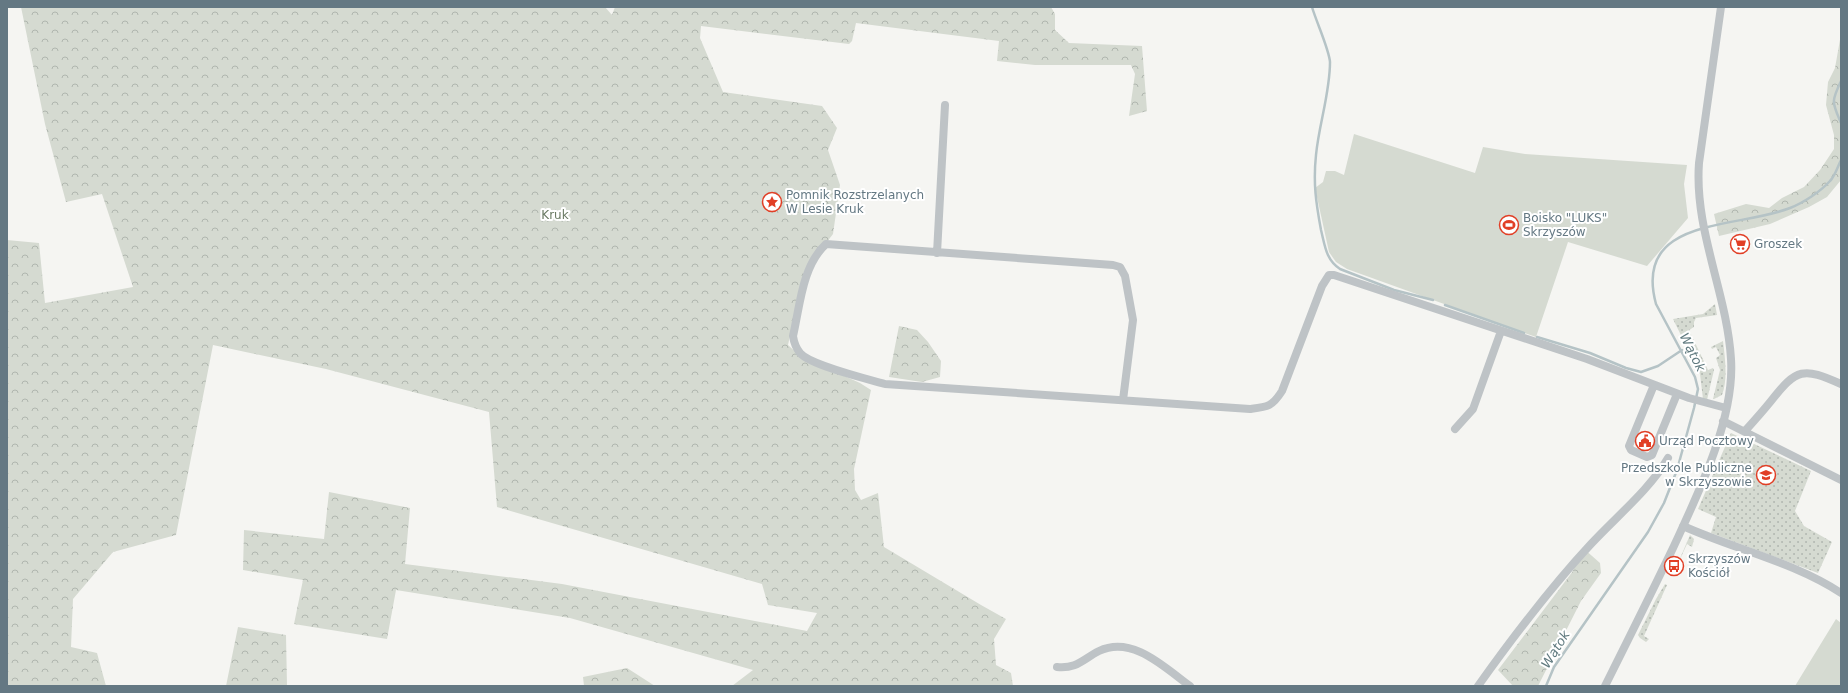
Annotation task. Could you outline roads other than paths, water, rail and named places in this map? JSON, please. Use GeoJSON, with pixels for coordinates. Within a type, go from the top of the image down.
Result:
{"type":"FeatureCollection","features":[{"type":"Feature","properties":{"kind":"street"},"geometry":{"type":"LineString","coordinates":[[1605,686],[1683,526],[1712,458],[1723,421],[1732,376],[1730,348],[1698,192],[1699,163],[1721,7]]}},
{"type":"Feature","properties":{"kind":"street"},"geometry":{"type":"LineString","coordinates":[[937,253],[945,105]]}},
{"type":"Feature","properties":{"kind":"street"},"geometry":{"type":"LineString","coordinates":[[1123,400],[1133,320],[1125,276],[1120,267],[1113,265],[826,244],[814,259],[806,280],[793,336],[795,345],[801,354],[835,370],[885,384],[1250,409],[1272,405],[1282,392],[1320,292],[1329,275],[1339,276],[1587,359],[1677,394],[1726,408]]}},
{"type":"Feature","properties":{"kind":"street"},"geometry":{"type":"LineString","coordinates":[[1455,428],[1473,409],[1501,331]]}},
{"type":"Feature","properties":{"kind":"street"},"geometry":{"type":"LineString","coordinates":[[1745,431],[1784,384],[1799,373],[1812,373],[1841,384]]}},
{"type":"Feature","properties":{"kind":"street"},"geometry":{"type":"LineString","coordinates":[[1654,385],[1629,446],[1631,450],[1646,457],[1652,456],[1677,394]]}},
{"type":"Feature","properties":{"kind":"street"},"geometry":{"type":"LineString","coordinates":[[1723,421],[1841,480]]}},
{"type":"Feature","properties":{"kind":"street"},"geometry":{"type":"LineString","coordinates":[[1478,686],[1552,588],[1590,545],[1656,476],[1668,458]]}},
{"type":"Feature","properties":{"kind":"street"},"geometry":{"type":"LineString","coordinates":[[1683,526],[1700,535],[1800,571],[1827,584],[1841,593]]}},
{"type":"Feature","properties":{"kind":"street"},"geometry":{"type":"LineString","coordinates":[[1057,667],[1074,666],[1105,649],[1126,648],[1140,651],[1190,686]]}},
{"type":"Feature","properties":{"kind":"waterway"},"geometry":{"type":"LineString","coordinates":[[1312,7],[1330,62],[1330,74],[1317,143],[1315,175],[1321,230],[1329,257],[1340,269],[1394,290],[1433,300]]}},
{"type":"Feature","properties":{"kind":"waterway","name":"Wątok"},"geometry":{"type":"LineString","coordinates":[[1841,81],[1834,98],[1834,106],[1841,123]]}},
{"type":"Feature","properties":{"kind":"waterway","name":"Wątok"},"geometry":{"type":"LineString","coordinates":[[1546,686],[1554,667],[1648,532],[1664,503],[1677,470],[1694,408],[1698,389],[1695,377],[1656,304],[1653,275],[1660,255],[1674,240],[1694,231],[1718,224],[1768,215],[1800,203],[1811,197],[1832,179],[1841,160]]}},
{"type":"Feature","properties":{"kind":"waterway"},"geometry":{"type":"LineString","coordinates":[[1445,305],[1524,333]]}},
{"type":"Feature","properties":{"kind":"waterway"},"geometry":{"type":"LineString","coordinates":[[1537,337],[1590,353],[1626,368],[1641,372],[1658,366],[1682,350]]}},
{"type":"Feature","properties":{"kind":"place","name":"Pomnik Rozstrzelanych W Lesie Kruk"},"geometry":{"type":"Point","coordinates":[772,202]}},
{"type":"Feature","properties":{"kind":"place","name":"Boisko \"LUKS\" Skrzyszów"},"geometry":{"type":"Point","coordinates":[1509,225]}},
{"type":"Feature","properties":{"kind":"place","name":"Groszek"},"geometry":{"type":"Point","coordinates":[1740,244]}},
{"type":"Feature","properties":{"kind":"place","name":"Urząd Pocztowy"},"geometry":{"type":"Point","coordinates":[1645,441]}},
{"type":"Feature","properties":{"kind":"place","name":"Przedszkole Publiczne w Skrzyszowie"},"geometry":{"type":"Point","coordinates":[1766,475]}},
{"type":"Feature","properties":{"kind":"place","name":"Skrzyszów Kościół"},"geometry":{"type":"Point","coordinates":[1674,566]}},
{"type":"Feature","properties":{"kind":"park label","name":"Kruk"},"geometry":{"type":"Point","coordinates":[555,215]}}]}
